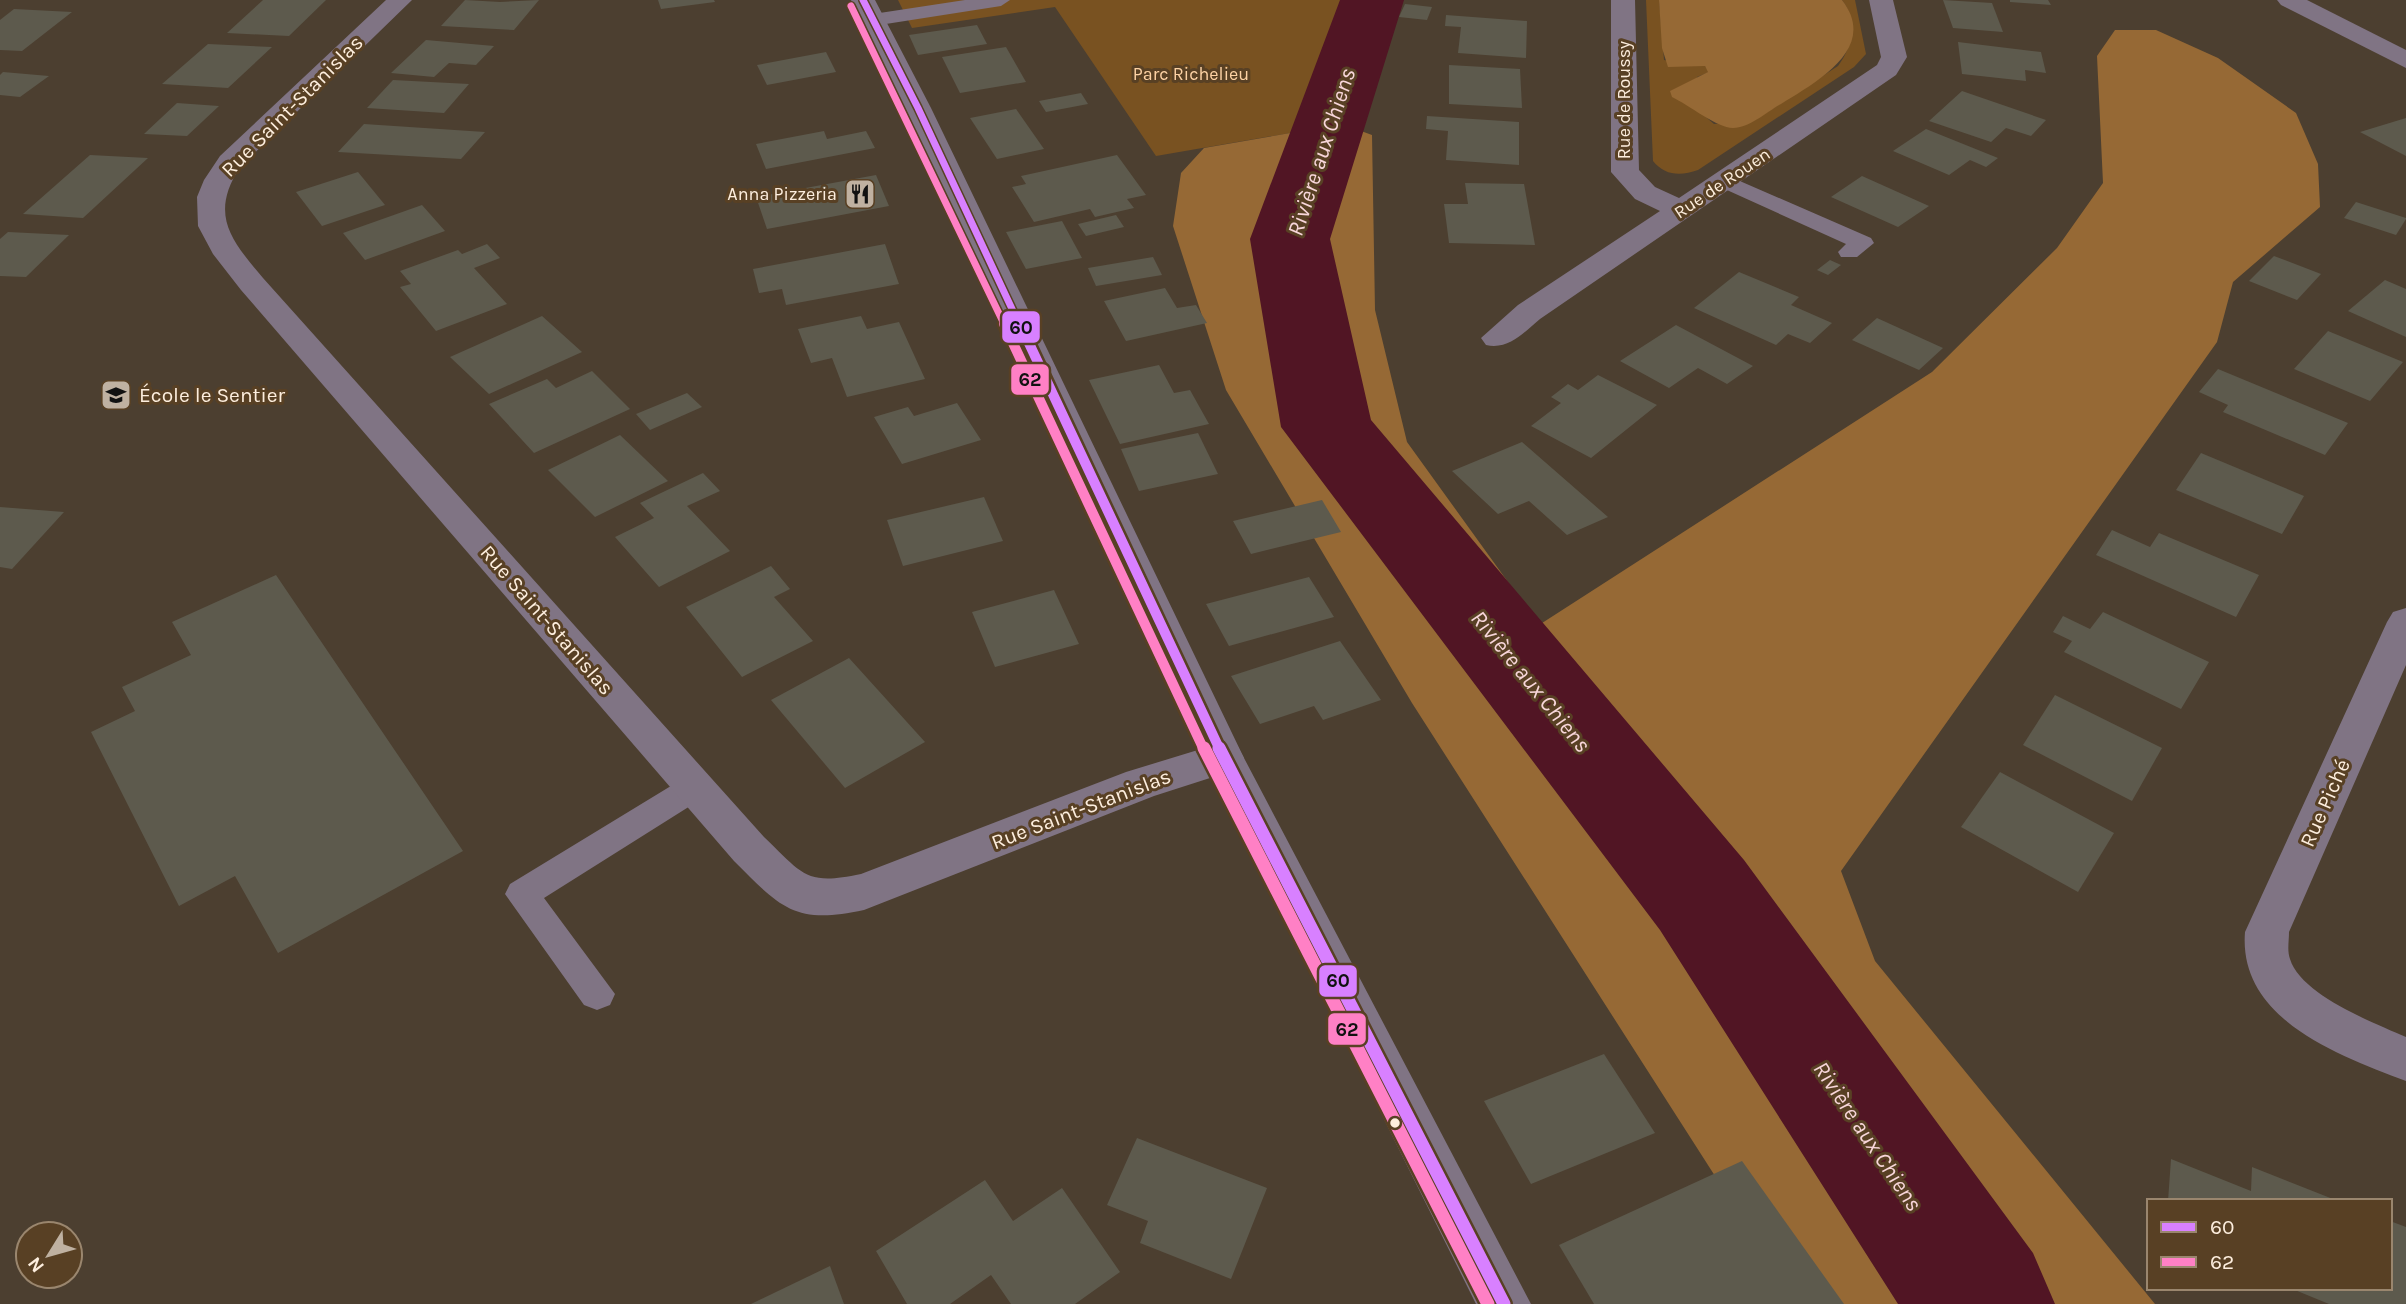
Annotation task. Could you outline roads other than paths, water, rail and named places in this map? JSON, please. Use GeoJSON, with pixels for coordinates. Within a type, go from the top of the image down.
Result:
{"type":"FeatureCollection","features":[{"type":"Feature","properties":{"kind":"street","name":"Rue Saint-Stanislas"},"geometry":{"type":"LineString","coordinates":[[400,0],[230,162],[211,196],[209,224],[252,284],[749,849],[786,885],[801,895],[830,899],[891,884],[1141,784],[1224,758]]}},
{"type":"Feature","properties":{"kind":"street","name":"Rue de Roussy"},"geometry":{"type":"LineString","coordinates":[[1623,0],[1625,172],[1645,193],[1682,210]]}},
{"type":"Feature","properties":{"kind":"street","name":"Rue de Rouen"},"geometry":{"type":"LineString","coordinates":[[1497,338],[1529,312],[1887,71],[1894,57],[1881,0]]}},
{"type":"Feature","properties":{"kind":"street"},"geometry":{"type":"LineString","coordinates":[[2289,0],[2406,60]]}},
{"type":"Feature","properties":{"kind":"street"},"geometry":{"type":"LineString","coordinates":[[868,10],[918,108],[1224,758],[1494,1301]]}},
{"type":"Feature","properties":{"kind":"street","name":"Rue Piché"},"geometry":{"type":"LineString","coordinates":[[2406,622],[2267,932],[2263,955],[2268,971],[2278,984],[2315,1015],[2406,1059]]}},
{"type":"Feature","properties":{"kind":"lane"},"geometry":{"type":"LineString","coordinates":[[868,10],[1001,0]]}},
{"type":"Feature","properties":{"kind":"lane"},"geometry":{"type":"LineString","coordinates":[[1726,181],[1863,243],[1849,252]]}},
{"type":"Feature","properties":{"kind":"lane"},"geometry":{"type":"LineString","coordinates":[[597,994],[522,894],[695,787]]}},
{"type":"Feature","properties":{"kind":"waterway","name":"Rivière aux Chiens"},"geometry":{"type":"LineString","coordinates":[[1372,0],[1290,239],[1327,427],[1702,895],[1982,1304]]}},
{"type":"Feature","properties":{"kind":"place","name":"Anna Pizzeria"},"geometry":{"type":"Point","coordinates":[860,194]}},
{"type":"Feature","properties":{"kind":"place","name":"École le Sentier"},"geometry":{"type":"Point","coordinates":[116,395]}},
{"type":"Feature","properties":{"kind":"park label","name":"Parc Richelieu"},"geometry":{"type":"Point","coordinates":[1191,74]}}]}
